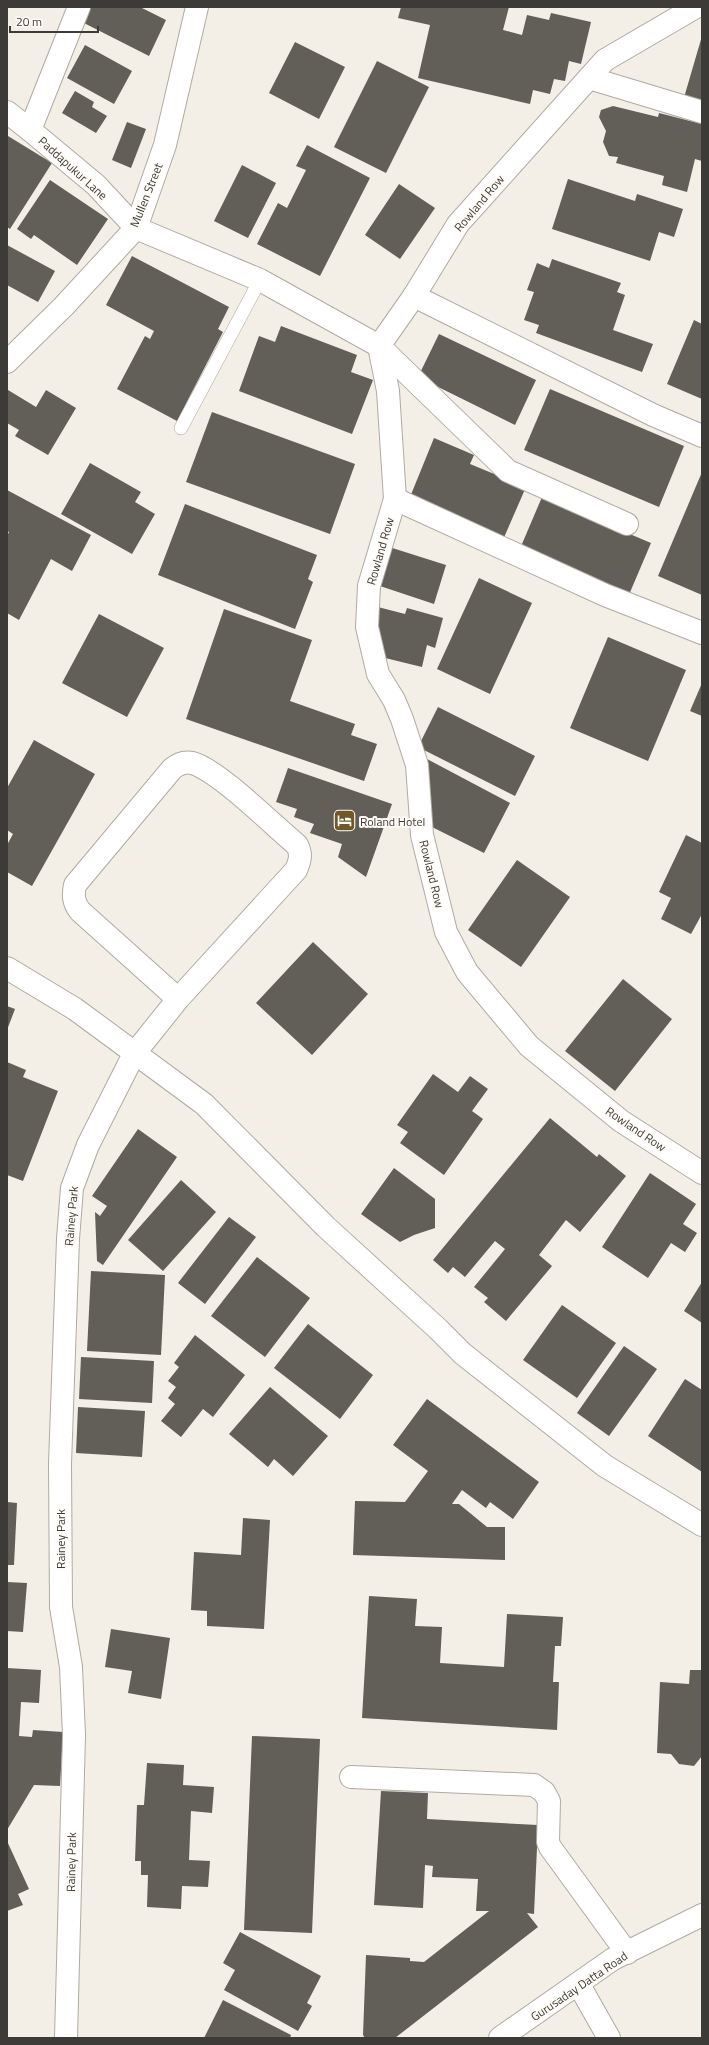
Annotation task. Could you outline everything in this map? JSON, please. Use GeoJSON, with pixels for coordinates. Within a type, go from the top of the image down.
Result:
{"type":"FeatureCollection","features":[{"type":"Feature","properties":{"kind":"street"},"geometry":{"type":"LineString","coordinates":[[30,130],[79,7]]}},
{"type":"Feature","properties":{"kind":"street","name":"Mullen Street"},"geometry":{"type":"LineString","coordinates":[[7,362],[64,306],[136,228],[165,145],[197,7]]}},
{"type":"Feature","properties":{"kind":"street","name":"Rowland Row"},"geometry":{"type":"LineString","coordinates":[[687,8],[605,60],[458,224],[414,296],[379,346],[388,391],[395,499],[369,586],[367,627],[378,674],[400,713],[417,765],[422,835],[446,932],[467,972],[529,1046],[621,1121],[702,1173]]}},
{"type":"Feature","properties":{"kind":"street"},"geometry":{"type":"LineString","coordinates":[[589,78],[702,112]]}},
{"type":"Feature","properties":{"kind":"street","name":"Paddapukur Lane"},"geometry":{"type":"LineString","coordinates":[[7,112],[96,186],[136,228]]}},
{"type":"Feature","properties":{"kind":"street"},"geometry":{"type":"LineString","coordinates":[[136,228],[260,280],[379,346],[508,470],[627,524]]}},
{"type":"Feature","properties":{"kind":"street"},"geometry":{"type":"LineString","coordinates":[[414,296],[653,415],[702,436]]}},
{"type":"Feature","properties":{"kind":"street"},"geometry":{"type":"LineString","coordinates":[[395,499],[605,595],[702,633]]}},
{"type":"Feature","properties":{"kind":"street","name":"Rainey Park"},"geometry":{"type":"LineString","coordinates":[[66,2038],[74,1735],[70,1666],[60,1607],[60,1464],[72,1188],[78,1166],[134,1054],[178,999],[296,870],[299,863],[300,852],[297,845],[222,780],[203,767],[190,762],[179,763],[172,769],[75,885],[73,894],[75,905],[80,911],[178,999]]}},
{"type":"Feature","properties":{"kind":"street"},"geometry":{"type":"LineString","coordinates":[[7,968],[75,1009],[134,1054],[204,1104],[326,1227],[468,1358],[605,1466],[702,1525]]}},
{"type":"Feature","properties":{"kind":"street"},"geometry":{"type":"LineString","coordinates":[[351,1777],[534,1785],[544,1792],[549,1801],[548,1842],[550,1847],[627,1953]]}},
{"type":"Feature","properties":{"kind":"street","name":"Gurusaday Datta Road"},"geometry":{"type":"LineString","coordinates":[[500,2038],[579,1985],[614,1959],[702,1915]]}},
{"type":"Feature","properties":{"kind":"street"},"geometry":{"type":"LineString","coordinates":[[579,1985],[608,2038]]}},
{"type":"Feature","properties":{"kind":"lane"},"geometry":{"type":"LineString","coordinates":[[181,428],[260,280]]}},
{"type":"Feature","properties":{"kind":"building"},"geometry":{"type":"Polygon","coordinates":[[[89,7],[140,7],[166,20],[149,56],[82,22],[89,7]]]}},
{"type":"Feature","properties":{"kind":"building"},"geometry":{"type":"Polygon","coordinates":[[[401,7],[509,7],[503,30],[522,35],[527,15],[549,20],[551,13],[591,22],[581,64],[569,61],[565,81],[554,79],[550,94],[533,90],[530,104],[418,78],[430,25],[398,18],[401,7]]]}},
{"type":"Feature","properties":{"kind":"building"},"geometry":{"type":"Polygon","coordinates":[[[702,36],[702,106],[683,101],[702,36]]]}},
{"type":"Feature","properties":{"kind":"building"},"geometry":{"type":"Polygon","coordinates":[[[295,42],[345,67],[319,119],[269,93],[295,42]]]}},
{"type":"Feature","properties":{"kind":"building"},"geometry":{"type":"Polygon","coordinates":[[[85,45],[132,71],[114,104],[67,78],[85,45]]]}},
{"type":"Feature","properties":{"kind":"building"},"geometry":{"type":"Polygon","coordinates":[[[377,61],[429,87],[386,173],[334,147],[377,61]]]}},
{"type":"Feature","properties":{"kind":"building"},"geometry":{"type":"Polygon","coordinates":[[[75,91],[94,102],[92,107],[107,116],[96,133],[62,113],[75,91]]]}},
{"type":"Feature","properties":{"kind":"building"},"geometry":{"type":"Polygon","coordinates":[[[613,106],[658,117],[659,113],[702,124],[702,161],[695,159],[687,192],[662,185],[664,176],[616,163],[618,157],[609,156],[603,142],[606,131],[599,117],[601,110],[613,106]]]}},
{"type":"Feature","properties":{"kind":"building"},"geometry":{"type":"Polygon","coordinates":[[[127,122],[146,129],[131,168],[112,160],[127,122]]]}},
{"type":"Feature","properties":{"kind":"building"},"geometry":{"type":"Polygon","coordinates":[[[8,136],[52,163],[10,229],[7,227],[8,136]]]}},
{"type":"Feature","properties":{"kind":"building"},"geometry":{"type":"Polygon","coordinates":[[[307,145],[370,178],[320,276],[257,244],[278,203],[287,208],[306,170],[296,166],[307,145]]]}},
{"type":"Feature","properties":{"kind":"building"},"geometry":{"type":"Polygon","coordinates":[[[242,165],[276,183],[248,238],[214,221],[242,165]]]}},
{"type":"Feature","properties":{"kind":"building"},"geometry":{"type":"Polygon","coordinates":[[[568,179],[635,201],[637,194],[683,209],[674,237],[659,232],[650,261],[552,229],[568,179]]]}},
{"type":"Feature","properties":{"kind":"building"},"geometry":{"type":"Polygon","coordinates":[[[50,180],[108,219],[77,265],[34,235],[31,239],[17,229],[50,180]]]}},
{"type":"Feature","properties":{"kind":"building"},"geometry":{"type":"Polygon","coordinates":[[[399,184],[435,208],[400,259],[365,235],[399,184]]]}},
{"type":"Feature","properties":{"kind":"building"},"geometry":{"type":"Polygon","coordinates":[[[7,245],[55,271],[38,302],[7,285],[7,245]]]}},
{"type":"Feature","properties":{"kind":"building"},"geometry":{"type":"Polygon","coordinates":[[[132,256],[229,307],[218,329],[223,332],[177,421],[117,389],[145,336],[150,339],[154,331],[106,305],[132,256]]]}},
{"type":"Feature","properties":{"kind":"building"},"geometry":{"type":"Polygon","coordinates":[[[552,259],[621,283],[617,292],[625,295],[613,330],[653,344],[642,372],[536,333],[539,325],[524,320],[534,292],[527,290],[537,263],[549,268],[552,259]]]}},
{"type":"Feature","properties":{"kind":"building"},"geometry":{"type":"Polygon","coordinates":[[[694,320],[702,324],[702,399],[667,384],[694,320]]]}},
{"type":"Feature","properties":{"kind":"building"},"geometry":{"type":"Polygon","coordinates":[[[281,326],[357,355],[351,372],[373,380],[352,434],[239,391],[259,336],[275,342],[281,326]]]}},
{"type":"Feature","properties":{"kind":"building"},"geometry":{"type":"Polygon","coordinates":[[[439,334],[536,380],[515,425],[418,377],[439,334]]]}},
{"type":"Feature","properties":{"kind":"building"},"geometry":{"type":"Polygon","coordinates":[[[550,389],[684,446],[659,507],[524,450],[550,389]]]}},
{"type":"Feature","properties":{"kind":"building"},"geometry":{"type":"Polygon","coordinates":[[[8,390],[36,407],[46,390],[76,408],[48,455],[15,436],[19,430],[7,423],[8,390]]]}},
{"type":"Feature","properties":{"kind":"building"},"geometry":{"type":"Polygon","coordinates":[[[212,412],[355,464],[330,534],[186,482],[212,412]]]}},
{"type":"Feature","properties":{"kind":"building"},"geometry":{"type":"Polygon","coordinates":[[[434,438],[474,455],[470,464],[526,487],[502,542],[408,502],[434,438]]]}},
{"type":"Feature","properties":{"kind":"building"},"geometry":{"type":"Polygon","coordinates":[[[90,463],[141,492],[135,502],[155,514],[132,554],[61,514],[90,463]]]}},
{"type":"Feature","properties":{"kind":"building"},"geometry":{"type":"Polygon","coordinates":[[[702,472],[702,595],[658,576],[702,472]]]}},
{"type":"Feature","properties":{"kind":"building"},"geometry":{"type":"Polygon","coordinates":[[[7,490],[91,535],[72,571],[51,559],[19,620],[7,613],[7,536],[9,532],[7,531],[7,490]]]}},
{"type":"Feature","properties":{"kind":"building"},"geometry":{"type":"Polygon","coordinates":[[[542,497],[651,543],[628,597],[519,551],[542,497]]]}},
{"type":"Feature","properties":{"kind":"building"},"geometry":{"type":"Polygon","coordinates":[[[185,504],[317,555],[308,579],[313,582],[295,629],[158,575],[185,504]]]}},
{"type":"Feature","properties":{"kind":"building"},"geometry":{"type":"Polygon","coordinates":[[[386,546],[446,565],[434,604],[374,584],[386,546]]]}},
{"type":"Feature","properties":{"kind":"building"},"geometry":{"type":"Polygon","coordinates":[[[479,578],[532,603],[490,694],[437,669],[479,578]]]}},
{"type":"Feature","properties":{"kind":"building"},"geometry":{"type":"Polygon","coordinates":[[[374,606],[405,614],[407,608],[443,618],[435,648],[427,645],[422,667],[377,656],[374,606]]]}},
{"type":"Feature","properties":{"kind":"building"},"geometry":{"type":"Polygon","coordinates":[[[224,609],[312,640],[290,701],[355,724],[351,735],[377,744],[364,781],[186,719],[224,609]]]}},
{"type":"Feature","properties":{"kind":"building"},"geometry":{"type":"Polygon","coordinates":[[[99,614],[164,648],[127,717],[62,683],[99,614]]]}},
{"type":"Feature","properties":{"kind":"building"},"geometry":{"type":"Polygon","coordinates":[[[608,637],[686,670],[648,761],[570,728],[608,637]]]}},
{"type":"Feature","properties":{"kind":"building"},"geometry":{"type":"Polygon","coordinates":[[[702,683],[702,716],[690,711],[702,683]]]}},
{"type":"Feature","properties":{"kind":"building"},"geometry":{"type":"Polygon","coordinates":[[[438,707],[535,756],[515,796],[418,747],[438,707]]]}},
{"type":"Feature","properties":{"kind":"building"},"geometry":{"type":"Polygon","coordinates":[[[34,740],[95,774],[32,886],[7,872],[7,845],[13,834],[7,830],[7,788],[34,740]]]}},
{"type":"Feature","properties":{"kind":"building"},"geometry":{"type":"Polygon","coordinates":[[[427,759],[510,803],[484,853],[424,823],[427,759]]]}},
{"type":"Feature","properties":{"kind":"building","name":"Roland Hotel"},"geometry":{"type":"Polygon","coordinates":[[[288,768],[392,804],[366,877],[338,857],[342,844],[310,833],[314,824],[294,817],[297,809],[276,802],[288,768]]]}},
{"type":"Feature","properties":{"kind":"building"},"geometry":{"type":"Polygon","coordinates":[[[686,835],[702,843],[702,914],[691,934],[661,919],[671,898],[659,892],[686,835]]]}},
{"type":"Feature","properties":{"kind":"building"},"geometry":{"type":"Polygon","coordinates":[[[517,860],[570,897],[521,967],[468,930],[517,860]]]}},
{"type":"Feature","properties":{"kind":"building"},"geometry":{"type":"Polygon","coordinates":[[[313,942],[368,994],[312,1055],[256,1003],[313,942]]]}},
{"type":"Feature","properties":{"kind":"building"},"geometry":{"type":"Polygon","coordinates":[[[623,979],[672,1019],[615,1091],[565,1051],[623,979]]]}},
{"type":"Feature","properties":{"kind":"building"},"geometry":{"type":"Polygon","coordinates":[[[7,1006],[15,1009],[7,1030],[7,1006]]]}},
{"type":"Feature","properties":{"kind":"building"},"geometry":{"type":"Polygon","coordinates":[[[7,1062],[26,1070],[23,1077],[58,1091],[23,1181],[7,1175],[7,1062]]]}},
{"type":"Feature","properties":{"kind":"building"},"geometry":{"type":"Polygon","coordinates":[[[433,1074],[458,1092],[470,1076],[488,1089],[472,1111],[483,1119],[444,1175],[400,1143],[408,1132],[397,1125],[433,1074]]]}},
{"type":"Feature","properties":{"kind":"building"},"geometry":{"type":"Polygon","coordinates":[[[550,1118],[597,1157],[599,1154],[626,1176],[580,1232],[566,1220],[539,1255],[552,1266],[506,1321],[484,1302],[488,1298],[474,1287],[505,1249],[495,1241],[465,1277],[453,1267],[448,1273],[433,1260],[550,1118]]]}},
{"type":"Feature","properties":{"kind":"building"},"geometry":{"type":"Polygon","coordinates":[[[138,1129],[177,1157],[103,1265],[97,1261],[95,1212],[100,1216],[107,1206],[92,1196],[138,1129]]]}},
{"type":"Feature","properties":{"kind":"building"},"geometry":{"type":"Polygon","coordinates":[[[394,1168],[435,1199],[435,1228],[414,1235],[400,1242],[361,1214],[394,1168]]]}},
{"type":"Feature","properties":{"kind":"building"},"geometry":{"type":"Polygon","coordinates":[[[650,1173],[696,1204],[683,1224],[697,1233],[685,1252],[671,1243],[648,1278],[602,1247],[650,1173]]]}},
{"type":"Feature","properties":{"kind":"building"},"geometry":{"type":"Polygon","coordinates":[[[181,1180],[216,1212],[163,1271],[128,1240],[181,1180]]]}},
{"type":"Feature","properties":{"kind":"building"},"geometry":{"type":"Polygon","coordinates":[[[229,1217],[256,1237],[205,1304],[178,1283],[229,1217]]]}},
{"type":"Feature","properties":{"kind":"building"},"geometry":{"type":"Polygon","coordinates":[[[257,1257],[310,1298],[265,1357],[211,1316],[257,1257]]]}},
{"type":"Feature","properties":{"kind":"building"},"geometry":{"type":"Polygon","coordinates":[[[91,1271],[165,1275],[161,1355],[87,1351],[91,1271]]]}},
{"type":"Feature","properties":{"kind":"building"},"geometry":{"type":"Polygon","coordinates":[[[702,1282],[702,1323],[684,1311],[702,1282]]]}},
{"type":"Feature","properties":{"kind":"building"},"geometry":{"type":"Polygon","coordinates":[[[562,1305],[616,1343],[577,1398],[523,1360],[562,1305]]]}},
{"type":"Feature","properties":{"kind":"building"},"geometry":{"type":"Polygon","coordinates":[[[308,1324],[373,1375],[340,1419],[274,1368],[308,1324]]]}},
{"type":"Feature","properties":{"kind":"building"},"geometry":{"type":"Polygon","coordinates":[[[195,1335],[245,1375],[213,1417],[203,1409],[181,1437],[161,1421],[175,1404],[168,1398],[176,1387],[168,1381],[179,1367],[174,1363],[195,1335]]]}},
{"type":"Feature","properties":{"kind":"building"},"geometry":{"type":"Polygon","coordinates":[[[624,1346],[657,1369],[609,1436],[577,1413],[624,1346]]]}},
{"type":"Feature","properties":{"kind":"building"},"geometry":{"type":"Polygon","coordinates":[[[81,1357],[154,1361],[152,1403],[79,1399],[81,1357]]]}},
{"type":"Feature","properties":{"kind":"building"},"geometry":{"type":"Polygon","coordinates":[[[685,1379],[702,1390],[702,1472],[648,1436],[685,1379]]]}},
{"type":"Feature","properties":{"kind":"building"},"geometry":{"type":"Polygon","coordinates":[[[270,1387],[328,1436],[293,1476],[274,1459],[268,1467],[229,1434],[270,1387]]]}},
{"type":"Feature","properties":{"kind":"building"},"geometry":{"type":"Polygon","coordinates":[[[427,1399],[539,1482],[513,1519],[490,1502],[486,1508],[462,1490],[452,1504],[459,1504],[487,1527],[505,1527],[505,1560],[353,1555],[355,1501],[405,1502],[428,1471],[393,1445],[427,1399]]]}},
{"type":"Feature","properties":{"kind":"building"},"geometry":{"type":"Polygon","coordinates":[[[78,1407],[145,1411],[142,1457],[76,1453],[78,1407]]]}},
{"type":"Feature","properties":{"kind":"building"},"geometry":{"type":"Polygon","coordinates":[[[7,1502],[17,1503],[14,1565],[7,1565],[7,1502]]]}},
{"type":"Feature","properties":{"kind":"building"},"geometry":{"type":"Polygon","coordinates":[[[243,1518],[270,1520],[264,1629],[207,1626],[207,1611],[191,1610],[194,1552],[241,1555],[243,1518]]]}},
{"type":"Feature","properties":{"kind":"building"},"geometry":{"type":"Polygon","coordinates":[[[7,1582],[27,1583],[23,1632],[7,1631],[7,1582]]]}},
{"type":"Feature","properties":{"kind":"building"},"geometry":{"type":"Polygon","coordinates":[[[369,1596],[417,1599],[415,1626],[442,1627],[440,1663],[504,1667],[507,1614],[563,1617],[561,1646],[555,1646],[553,1682],[559,1682],[557,1730],[362,1718],[369,1596]]]}},
{"type":"Feature","properties":{"kind":"building"},"geometry":{"type":"Polygon","coordinates":[[[111,1629],[170,1638],[161,1699],[128,1693],[132,1671],[105,1667],[111,1629]]]}},
{"type":"Feature","properties":{"kind":"building"},"geometry":{"type":"Polygon","coordinates":[[[7,1668],[41,1670],[39,1703],[21,1702],[19,1736],[32,1737],[33,1730],[63,1732],[60,1786],[34,1785],[7,1830],[7,1668]]]}},
{"type":"Feature","properties":{"kind":"building"},"geometry":{"type":"Polygon","coordinates":[[[690,1670],[702,1670],[702,1756],[694,1766],[679,1764],[671,1754],[657,1753],[660,1682],[689,1684],[690,1670]]]}},
{"type":"Feature","properties":{"kind":"building"},"geometry":{"type":"Polygon","coordinates":[[[252,1736],[320,1739],[312,1933],[244,1930],[252,1736]]]}},
{"type":"Feature","properties":{"kind":"building"},"geometry":{"type":"Polygon","coordinates":[[[147,1763],[184,1765],[183,1785],[214,1787],[212,1813],[191,1811],[189,1860],[210,1861],[208,1887],[182,1886],[181,1909],[147,1907],[148,1875],[141,1875],[141,1861],[135,1861],[137,1805],[144,1805],[147,1763]]]}},
{"type":"Feature","properties":{"kind":"building"},"geometry":{"type":"Polygon","coordinates":[[[381,1791],[428,1793],[427,1819],[538,1825],[534,1914],[527,1913],[538,1927],[395,2038],[365,2038],[363,2035],[366,1955],[410,1958],[410,1961],[424,1962],[489,1911],[476,1911],[478,1879],[432,1877],[433,1866],[425,1865],[423,1908],[374,1905],[381,1791]]]}},
{"type":"Feature","properties":{"kind":"building"},"geometry":{"type":"Polygon","coordinates":[[[7,1841],[29,1889],[18,1894],[23,1905],[7,1911],[7,1841]]]}},
{"type":"Feature","properties":{"kind":"building"},"geometry":{"type":"Polygon","coordinates":[[[240,1932],[321,1976],[307,2003],[312,2006],[298,2031],[224,1990],[235,1970],[223,1963],[240,1932]]]}},
{"type":"Feature","properties":{"kind":"building"},"geometry":{"type":"Polygon","coordinates":[[[223,2000],[291,2035],[290,2038],[204,2038],[223,2000]]]}},
{"type":"Feature","properties":{"kind":"place","name":"Roland Hotel"},"geometry":{"type":"Point","coordinates":[345,821]}}]}
